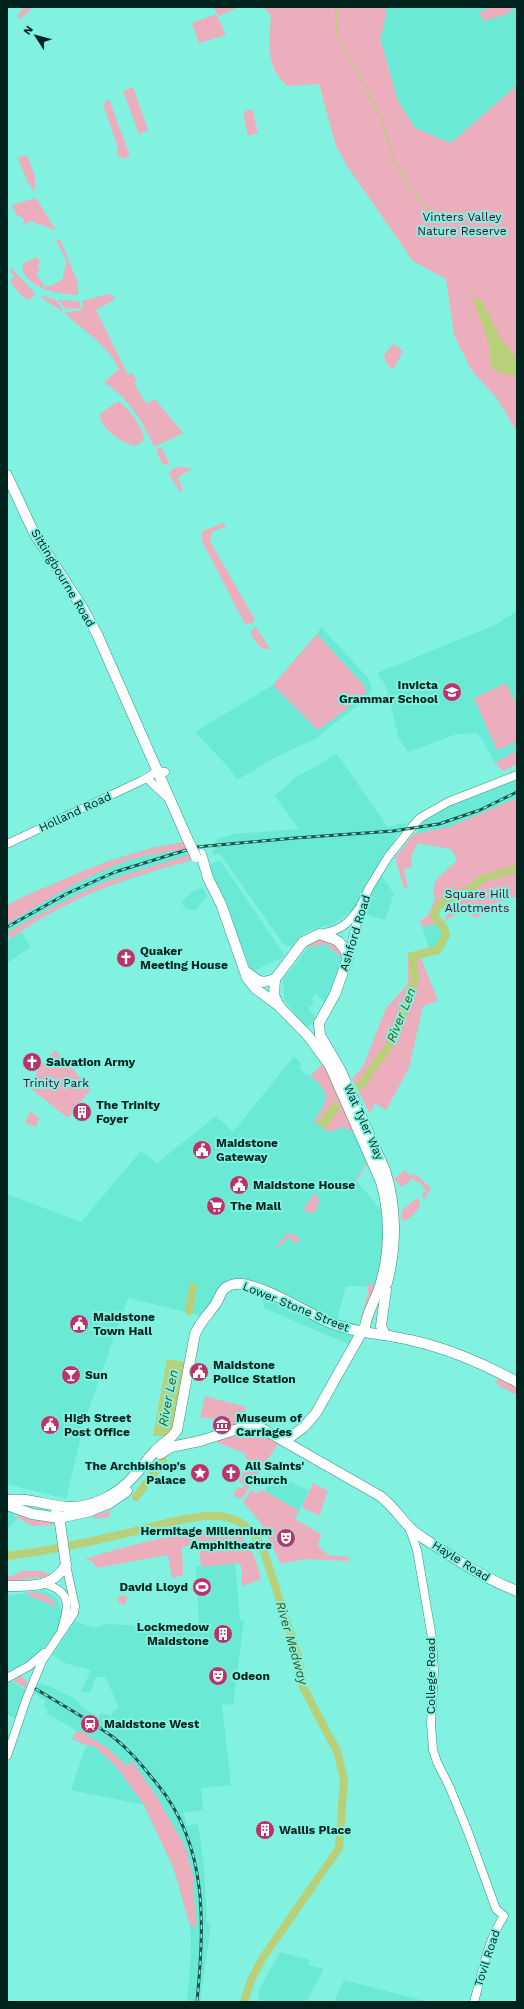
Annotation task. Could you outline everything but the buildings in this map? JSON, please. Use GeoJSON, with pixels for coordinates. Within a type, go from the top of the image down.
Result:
{"type":"FeatureCollection","features":[{"type":"Feature","properties":{"kind":"highway","name":"Sittingbourne Road"},"geometry":{"type":"LineString","coordinates":[[7,474],[34,532],[82,607],[113,669],[190,836],[198,855],[210,894],[222,911],[247,978],[256,988],[279,1006]]}},
{"type":"Feature","properties":{"kind":"highway","name":"Sittingbourne Road"},"geometry":{"type":"LineString","coordinates":[[161,773],[171,801],[190,836]]}},
{"type":"Feature","properties":{"kind":"highway"},"geometry":{"type":"LineString","coordinates":[[319,1022],[307,1029],[300,1028],[279,1006],[274,995],[275,979],[303,942],[319,934],[339,942],[345,950],[348,958]]}},
{"type":"Feature","properties":{"kind":"highway","name":"Ashford Road"},"geometry":{"type":"LineString","coordinates":[[319,1022],[335,994],[348,958]]}},
{"type":"Feature","properties":{"kind":"highway"},"geometry":{"type":"LineString","coordinates":[[243,967],[251,976],[259,981],[264,982],[275,979]]}},
{"type":"Feature","properties":{"kind":"highway","name":"Wat Tyler Way"},"geometry":{"type":"LineString","coordinates":[[319,1022],[320,1035],[340,1069],[386,1170],[393,1203],[392,1229]]}},
{"type":"Feature","properties":{"kind":"highway","name":"Wat Tyler Way"},"geometry":{"type":"LineString","coordinates":[[300,1028],[309,1037],[330,1066],[373,1161],[385,1198],[392,1229]]}},
{"type":"Feature","properties":{"kind":"highway"},"geometry":{"type":"LineString","coordinates":[[385,1334],[381,1326],[386,1290],[393,1258],[392,1229]]}},
{"type":"Feature","properties":{"kind":"highway"},"geometry":{"type":"LineString","coordinates":[[364,1330],[366,1318],[381,1282],[392,1229]]}},
{"type":"Feature","properties":{"kind":"highway","name":"Lower Stone Street"},"geometry":{"type":"LineString","coordinates":[[177,1430],[195,1334],[201,1322],[215,1305],[224,1289],[229,1285],[238,1283],[247,1285],[296,1305],[324,1320],[439,1348],[499,1372],[517,1382]]}},
{"type":"Feature","properties":{"kind":"highway"},"geometry":{"type":"LineString","coordinates":[[285,1441],[304,1427],[316,1413],[370,1322],[386,1290]]}},
{"type":"Feature","properties":{"kind":"highway","name":"College Road"},"geometry":{"type":"LineString","coordinates":[[59,1520],[110,1503],[135,1483],[162,1453],[171,1447],[195,1442],[249,1426],[261,1428],[380,1496],[397,1511],[409,1527]]}},
{"type":"Feature","properties":{"kind":"highway"},"geometry":{"type":"LineString","coordinates":[[11,1500],[74,1507],[99,1501],[132,1479],[154,1452],[177,1430],[182,1436],[195,1442]]}},
{"type":"Feature","properties":{"kind":"highway"},"geometry":{"type":"LineString","coordinates":[[7,1586],[43,1583],[55,1579],[66,1564],[59,1520],[11,1500]]}},
{"type":"Feature","properties":{"kind":"highway","name":"Hayle Road"},"geometry":{"type":"LineString","coordinates":[[409,1527],[483,1576],[517,1591]]}},
{"type":"Feature","properties":{"kind":"main road","name":"Holland Road"},"geometry":{"type":"LineString","coordinates":[[7,844],[161,773]]}},
{"type":"Feature","properties":{"kind":"main road","name":"Ashford Road"},"geometry":{"type":"LineString","coordinates":[[348,958],[361,905],[383,865],[420,818],[448,802],[517,775]]}},
{"type":"Feature","properties":{"kind":"main road"},"geometry":{"type":"LineString","coordinates":[[146,781],[171,801]]}},
{"type":"Feature","properties":{"kind":"main road"},"geometry":{"type":"LineString","coordinates":[[319,934],[335,931],[344,926],[361,905]]}},
{"type":"Feature","properties":{"kind":"main road","name":"College Road"},"geometry":{"type":"LineString","coordinates":[[409,1527],[417,1550],[432,1638],[434,1670],[432,1724],[433,1750],[437,1762],[450,1788],[496,1909],[504,1916]]}},
{"type":"Feature","properties":{"kind":"main road"},"geometry":{"type":"LineString","coordinates":[[417,1550],[422,1541],[429,1541]]}},
{"type":"Feature","properties":{"kind":"main road"},"geometry":{"type":"LineString","coordinates":[[7,1756],[14,1731],[35,1677],[51,1648],[71,1618],[75,1606],[70,1575],[66,1564]]}},
{"type":"Feature","properties":{"kind":"main road"},"geometry":{"type":"LineString","coordinates":[[43,1583],[58,1591],[65,1597],[68,1603],[60,1635]]}},
{"type":"Feature","properties":{"kind":"main road"},"geometry":{"type":"LineString","coordinates":[[7,1678],[23,1670],[51,1648]]}},
{"type":"Feature","properties":{"kind":"main road"},"geometry":{"type":"LineString","coordinates":[[23,1670],[35,1677]]}},
{"type":"Feature","properties":{"kind":"main road","name":"Tovil Road"},"geometry":{"type":"LineString","coordinates":[[474,2002],[491,1941],[498,1924],[504,1916]]}},
{"type":"Feature","properties":{"kind":"shaded area"},"geometry":{"type":"Polygon","coordinates":[[[384,7],[517,7],[517,85],[451,143],[415,128],[398,101],[380,38],[384,7]]]}},
{"type":"Feature","properties":{"kind":"shaded area","name":"Invicta Grammar School"},"geometry":{"type":"Polygon","coordinates":[[[517,611],[517,750],[495,763],[482,739],[477,733],[457,734],[408,752],[399,739],[386,686],[377,673],[493,626],[517,611]]]}},
{"type":"Feature","properties":{"kind":"shaded area"},"geometry":{"type":"Polygon","coordinates":[[[321,627],[368,678],[372,689],[368,697],[315,739],[276,757],[237,780],[229,768],[195,732],[273,685],[317,634],[321,627]]]}},
{"type":"Feature","properties":{"kind":"shaded area"},"geometry":{"type":"Polygon","coordinates":[[[337,754],[388,827],[402,823],[407,824],[394,840],[397,841],[377,869],[394,894],[385,920],[351,911],[334,924],[312,929],[300,936],[292,947],[284,945],[220,854],[212,855],[216,839],[234,834],[299,829],[275,796],[295,778],[337,754]]]}},
{"type":"Feature","properties":{"kind":"shaded area"},"geometry":{"type":"Polygon","coordinates":[[[517,779],[517,809],[409,842],[424,821],[448,805],[517,779]]]}},
{"type":"Feature","properties":{"kind":"shaded area"},"geometry":{"type":"Polygon","coordinates":[[[185,842],[193,860],[154,871],[90,893],[35,921],[21,931],[31,947],[7,963],[7,941],[11,939],[7,932],[7,906],[107,861],[155,847],[185,842]]]}},
{"type":"Feature","properties":{"kind":"shaded area"},"geometry":{"type":"Polygon","coordinates":[[[220,860],[285,956],[252,972],[207,866],[220,860]]]}},
{"type":"Feature","properties":{"kind":"shaded area"},"geometry":{"type":"Polygon","coordinates":[[[203,888],[207,895],[196,910],[189,910],[183,906],[182,901],[193,891],[203,888]]]}},
{"type":"Feature","properties":{"kind":"shaded area"},"geometry":{"type":"Polygon","coordinates":[[[438,923],[444,935],[435,949],[430,951],[422,927],[438,923]]]}},
{"type":"Feature","properties":{"kind":"shaded area"},"geometry":{"type":"Polygon","coordinates":[[[326,944],[342,958],[325,1004],[316,993],[312,998],[314,1004],[308,1008],[316,1018],[308,1027],[303,1025],[284,999],[283,979],[309,947],[326,944]]]}},
{"type":"Feature","properties":{"kind":"shaded area"},"geometry":{"type":"Polygon","coordinates":[[[294,1056],[301,1064],[299,1067],[304,1073],[318,1081],[356,1134],[366,1155],[367,1162],[355,1179],[381,1210],[384,1238],[378,1287],[346,1286],[337,1319],[358,1324],[350,1345],[264,1308],[262,1297],[243,1287],[230,1291],[202,1316],[128,1298],[84,1423],[66,1499],[7,1484],[7,1194],[81,1222],[141,1151],[157,1163],[216,1116],[233,1132],[294,1056]]]}},
{"type":"Feature","properties":{"kind":"shaded area"},"geometry":{"type":"Polygon","coordinates":[[[275,1475],[309,1490],[299,1511],[265,1491],[275,1475]]]}},
{"type":"Feature","properties":{"kind":"shaded area"},"geometry":{"type":"Polygon","coordinates":[[[7,1508],[11,1510],[17,1519],[7,1530],[7,1508]]]}},
{"type":"Feature","properties":{"kind":"shaded area"},"geometry":{"type":"Polygon","coordinates":[[[235,1563],[240,1619],[244,1621],[233,1705],[222,1704],[231,1785],[201,1788],[203,1810],[183,1813],[187,1826],[198,1824],[204,1866],[207,1923],[211,1924],[200,2002],[187,2002],[191,1955],[190,1925],[173,1867],[144,1805],[71,1790],[84,1751],[88,1746],[72,1739],[77,1731],[46,1713],[48,1709],[43,1706],[46,1701],[34,1693],[38,1683],[52,1687],[78,1701],[81,1707],[99,1717],[100,1713],[112,1716],[112,1711],[119,1708],[107,1680],[104,1677],[96,1677],[90,1692],[81,1692],[91,1670],[67,1664],[53,1655],[75,1621],[94,1628],[107,1624],[188,1628],[199,1627],[196,1566],[235,1563]]]}},
{"type":"Feature","properties":{"kind":"shaded area"},"geometry":{"type":"Polygon","coordinates":[[[43,1590],[57,1597],[62,1614],[60,1627],[39,1654],[7,1673],[7,1596],[43,1590]]]}},
{"type":"Feature","properties":{"kind":"shaded area"},"geometry":{"type":"Polygon","coordinates":[[[7,1679],[26,1690],[17,1719],[7,1715],[7,1679]]]}},
{"type":"Feature","properties":{"kind":"shaded area"},"geometry":{"type":"Polygon","coordinates":[[[280,1952],[310,1960],[308,1965],[324,1969],[306,2002],[258,2002],[260,1988],[280,1952]]]}},
{"type":"Feature","properties":{"kind":"shaded area"},"geometry":{"type":"Polygon","coordinates":[[[344,1980],[429,2002],[334,2002],[344,1980]]]}},
{"type":"Feature","properties":{"kind":"green space"},"geometry":{"type":"Polygon","coordinates":[[[25,7],[34,7],[20,19],[17,16],[25,7]]]}},
{"type":"Feature","properties":{"kind":"green space"},"geometry":{"type":"Polygon","coordinates":[[[213,7],[239,7],[219,16],[213,7]]]}},
{"type":"Feature","properties":{"kind":"green space","name":"Vinters Valley Nature Reserve"},"geometry":{"type":"Polygon","coordinates":[[[264,7],[387,7],[380,38],[398,101],[415,128],[451,143],[517,85],[517,432],[496,397],[472,371],[454,335],[446,279],[413,261],[347,166],[336,146],[319,84],[288,86],[275,71],[269,45],[271,16],[264,7]]]}},
{"type":"Feature","properties":{"kind":"green space"},"geometry":{"type":"Polygon","coordinates":[[[490,7],[512,7],[510,13],[484,21],[479,13],[490,7]]]}},
{"type":"Feature","properties":{"kind":"green space"},"geometry":{"type":"Polygon","coordinates":[[[216,14],[226,35],[199,43],[192,23],[216,14]]]}},
{"type":"Feature","properties":{"kind":"green space"},"geometry":{"type":"Polygon","coordinates":[[[133,87],[148,130],[139,134],[123,91],[133,87]]]}},
{"type":"Feature","properties":{"kind":"green space"},"geometry":{"type":"Polygon","coordinates":[[[109,99],[130,156],[122,159],[121,156],[118,157],[117,145],[103,104],[109,99]]]}},
{"type":"Feature","properties":{"kind":"green space"},"geometry":{"type":"Polygon","coordinates":[[[252,109],[258,133],[248,136],[243,112],[252,109]]]}},
{"type":"Feature","properties":{"kind":"green space"},"geometry":{"type":"Polygon","coordinates":[[[27,155],[35,176],[35,191],[28,183],[18,158],[27,155]]]}},
{"type":"Feature","properties":{"kind":"green space"},"geometry":{"type":"Polygon","coordinates":[[[36,198],[56,230],[30,221],[23,226],[24,219],[16,214],[12,205],[36,198]]]}},
{"type":"Feature","properties":{"kind":"green space"},"geometry":{"type":"Polygon","coordinates":[[[60,239],[78,283],[78,295],[47,290],[32,282],[26,277],[22,270],[24,263],[37,257],[40,263],[37,266],[40,271],[36,273],[44,286],[50,286],[62,280],[67,261],[56,241],[60,239]]]}},
{"type":"Feature","properties":{"kind":"green space"},"geometry":{"type":"Polygon","coordinates":[[[11,268],[33,291],[35,295],[29,300],[21,295],[11,283],[11,279],[14,277],[9,269],[11,268]]]}},
{"type":"Feature","properties":{"kind":"green space"},"geometry":{"type":"Polygon","coordinates":[[[108,294],[114,297],[114,300],[96,310],[128,375],[132,373],[137,381],[134,383],[144,401],[147,403],[155,399],[183,433],[154,447],[140,419],[128,403],[104,382],[119,369],[115,361],[102,345],[64,313],[81,310],[83,307],[82,301],[108,294]]]}},
{"type":"Feature","properties":{"kind":"green space"},"geometry":{"type":"Polygon","coordinates":[[[45,296],[56,300],[63,310],[62,311],[40,297],[45,296]]]}},
{"type":"Feature","properties":{"kind":"green space"},"geometry":{"type":"Polygon","coordinates":[[[58,300],[79,301],[81,308],[66,309],[58,300]]]}},
{"type":"Feature","properties":{"kind":"green space"},"geometry":{"type":"Polygon","coordinates":[[[393,344],[403,351],[394,368],[391,368],[386,363],[384,355],[393,344]]]}},
{"type":"Feature","properties":{"kind":"green space"},"geometry":{"type":"Polygon","coordinates":[[[118,401],[127,408],[141,429],[144,440],[135,446],[118,439],[108,430],[101,420],[100,414],[118,401]]]}},
{"type":"Feature","properties":{"kind":"green space"},"geometry":{"type":"Polygon","coordinates":[[[161,447],[170,465],[162,464],[156,450],[161,447]]]}},
{"type":"Feature","properties":{"kind":"green space"},"geometry":{"type":"Polygon","coordinates":[[[177,467],[192,469],[178,477],[183,491],[180,492],[169,474],[171,470],[177,467]]]}},
{"type":"Feature","properties":{"kind":"green space"},"geometry":{"type":"Polygon","coordinates":[[[223,523],[227,526],[212,532],[210,541],[255,620],[253,623],[245,624],[202,541],[201,535],[203,531],[223,523]]]}},
{"type":"Feature","properties":{"kind":"green space"},"geometry":{"type":"Polygon","coordinates":[[[255,626],[270,649],[262,648],[254,639],[251,632],[255,626]]]}},
{"type":"Feature","properties":{"kind":"green space"},"geometry":{"type":"Polygon","coordinates":[[[317,634],[366,688],[364,696],[318,730],[273,685],[317,634]]]}},
{"type":"Feature","properties":{"kind":"green space"},"geometry":{"type":"Polygon","coordinates":[[[506,683],[517,706],[517,741],[497,750],[474,698],[506,683]]]}},
{"type":"Feature","properties":{"kind":"green space"},"geometry":{"type":"Polygon","coordinates":[[[517,750],[517,764],[503,771],[495,763],[517,750]]]}},
{"type":"Feature","properties":{"kind":"green space","name":"Square Hill Allotments"},"geometry":{"type":"Polygon","coordinates":[[[517,798],[517,896],[493,904],[477,918],[463,913],[455,915],[442,923],[457,900],[473,888],[461,891],[449,896],[435,909],[432,914],[438,923],[422,927],[420,921],[428,915],[435,899],[433,890],[436,880],[457,860],[451,849],[418,843],[411,856],[412,867],[404,869],[408,887],[404,888],[395,858],[414,834],[449,827],[517,798]]]}},
{"type":"Feature","properties":{"kind":"green space"},"geometry":{"type":"Polygon","coordinates":[[[185,842],[188,848],[133,859],[100,872],[68,888],[7,924],[7,906],[28,894],[83,871],[133,853],[185,842]]]}},
{"type":"Feature","properties":{"kind":"green space"},"geometry":{"type":"Polygon","coordinates":[[[191,854],[193,860],[121,882],[75,900],[53,912],[11,939],[7,933],[53,907],[100,884],[191,854]]]}},
{"type":"Feature","properties":{"kind":"green space"},"geometry":{"type":"Polygon","coordinates":[[[323,939],[329,941],[342,951],[342,958],[326,944],[309,947],[307,946],[314,940],[323,939]]]}},
{"type":"Feature","properties":{"kind":"green space"},"geometry":{"type":"Polygon","coordinates":[[[408,953],[419,953],[438,1001],[423,1006],[409,1068],[386,1110],[375,1103],[370,1114],[352,1079],[363,1066],[386,1008],[408,984],[408,953]]]}},
{"type":"Feature","properties":{"kind":"green space","name":"Trinity Park"},"geometry":{"type":"Polygon","coordinates":[[[55,1050],[91,1089],[68,1118],[29,1087],[40,1067],[55,1050]]]}},
{"type":"Feature","properties":{"kind":"green space"},"geometry":{"type":"Polygon","coordinates":[[[324,1063],[368,1155],[369,1162],[356,1181],[355,1179],[363,1170],[367,1159],[361,1142],[348,1129],[343,1127],[328,1132],[314,1121],[323,1108],[326,1097],[322,1087],[310,1076],[324,1063]]]}},
{"type":"Feature","properties":{"kind":"green space"},"geometry":{"type":"Polygon","coordinates":[[[30,1111],[39,1118],[36,1127],[25,1123],[30,1111]]]}},
{"type":"Feature","properties":{"kind":"green space"},"geometry":{"type":"Polygon","coordinates":[[[405,1170],[411,1176],[414,1173],[431,1188],[424,1200],[422,1194],[426,1190],[419,1182],[418,1183],[413,1178],[402,1187],[394,1179],[405,1170]]]}},
{"type":"Feature","properties":{"kind":"green space"},"geometry":{"type":"Polygon","coordinates":[[[315,1193],[319,1200],[318,1205],[314,1213],[310,1213],[303,1209],[315,1193]]]}},
{"type":"Feature","properties":{"kind":"green space"},"geometry":{"type":"Polygon","coordinates":[[[418,1197],[420,1205],[417,1211],[405,1221],[402,1219],[401,1211],[418,1197]]]}},
{"type":"Feature","properties":{"kind":"green space"},"geometry":{"type":"Polygon","coordinates":[[[286,1234],[294,1234],[299,1238],[298,1244],[288,1237],[279,1248],[277,1246],[286,1234]]]}},
{"type":"Feature","properties":{"kind":"green space"},"geometry":{"type":"Polygon","coordinates":[[[367,1283],[378,1287],[372,1302],[360,1321],[368,1293],[367,1283]]]}},
{"type":"Feature","properties":{"kind":"green space"},"geometry":{"type":"Polygon","coordinates":[[[497,1378],[517,1386],[517,1395],[496,1383],[497,1378]]]}},
{"type":"Feature","properties":{"kind":"green space"},"geometry":{"type":"Polygon","coordinates":[[[205,1396],[246,1407],[243,1418],[248,1419],[245,1427],[229,1429],[230,1421],[200,1417],[205,1396]]]}},
{"type":"Feature","properties":{"kind":"green space"},"geometry":{"type":"Polygon","coordinates":[[[253,1429],[278,1444],[241,1499],[233,1496],[238,1487],[243,1488],[244,1484],[239,1482],[250,1461],[245,1458],[246,1454],[216,1442],[253,1429]]]}},
{"type":"Feature","properties":{"kind":"green space"},"geometry":{"type":"Polygon","coordinates":[[[313,1483],[328,1491],[319,1516],[302,1507],[313,1483]]]}},
{"type":"Feature","properties":{"kind":"green space"},"geometry":{"type":"Polygon","coordinates":[[[261,1489],[299,1511],[295,1519],[321,1534],[318,1546],[328,1555],[349,1557],[349,1561],[306,1559],[281,1564],[260,1522],[243,1502],[251,1490],[259,1493],[261,1489]]]}},
{"type":"Feature","properties":{"kind":"green space"},"geometry":{"type":"Polygon","coordinates":[[[111,1510],[109,1517],[95,1519],[94,1516],[111,1510]]]}},
{"type":"Feature","properties":{"kind":"green space"},"geometry":{"type":"Polygon","coordinates":[[[21,1513],[51,1521],[55,1525],[33,1526],[16,1517],[21,1513]]]}},
{"type":"Feature","properties":{"kind":"green space"},"geometry":{"type":"Polygon","coordinates":[[[211,1530],[233,1531],[239,1534],[252,1551],[261,1579],[243,1586],[241,1583],[242,1568],[239,1563],[201,1567],[199,1543],[182,1547],[183,1575],[172,1578],[168,1555],[96,1568],[93,1562],[85,1559],[116,1549],[179,1535],[211,1530]]]}},
{"type":"Feature","properties":{"kind":"green space"},"geometry":{"type":"Polygon","coordinates":[[[22,1571],[43,1571],[52,1576],[7,1581],[7,1576],[12,1576],[22,1571]]]}},
{"type":"Feature","properties":{"kind":"green space"},"geometry":{"type":"Polygon","coordinates":[[[28,1592],[49,1597],[56,1607],[28,1595],[28,1592]]]}},
{"type":"Feature","properties":{"kind":"green space"},"geometry":{"type":"Polygon","coordinates":[[[127,1595],[126,1603],[124,1605],[118,1602],[117,1597],[127,1595]]]}},
{"type":"Feature","properties":{"kind":"green space"},"geometry":{"type":"Polygon","coordinates":[[[20,1676],[27,1681],[26,1688],[13,1681],[20,1676]]]}},
{"type":"Feature","properties":{"kind":"green space"},"geometry":{"type":"Polygon","coordinates":[[[77,1731],[80,1731],[106,1747],[127,1766],[132,1761],[157,1797],[185,1846],[193,1876],[196,1928],[190,1925],[173,1867],[144,1805],[116,1766],[93,1745],[88,1746],[72,1739],[77,1731]]]}},
{"type":"Feature","properties":{"kind":"water"},"geometry":{"type":"Polygon","coordinates":[[[472,296],[483,302],[501,339],[517,358],[517,376],[504,374],[491,368],[490,347],[472,296]]]}},
{"type":"Feature","properties":{"kind":"water"},"geometry":{"type":"Polygon","coordinates":[[[335,1101],[341,1107],[325,1129],[317,1123],[335,1101]]]}},
{"type":"Feature","properties":{"kind":"water"},"geometry":{"type":"Polygon","coordinates":[[[167,1359],[185,1362],[172,1431],[166,1436],[153,1436],[167,1359]]]}},
{"type":"Feature","properties":{"kind":"waterway"},"geometry":{"type":"LineString","coordinates":[[336,7],[337,33],[381,118],[394,160],[409,188],[434,214]]}},
{"type":"Feature","properties":{"kind":"waterway","name":"River Len"},"geometry":{"type":"LineString","coordinates":[[360,1086],[389,1046],[405,1010],[415,980],[412,956],[438,950],[446,935],[444,928],[434,916],[437,908],[443,902],[469,890],[482,879],[517,868]]}},
{"type":"Feature","properties":{"kind":"waterway","name":"River Len"},"geometry":{"type":"LineString","coordinates":[[189,1311],[193,1287]]}},
{"type":"Feature","properties":{"kind":"waterway","name":"River Len"},"geometry":{"type":"LineString","coordinates":[[136,1497],[163,1461]]}},
{"type":"Feature","properties":{"kind":"waterway","name":"River Medway"},"geometry":{"type":"LineString","coordinates":[[7,1556],[37,1552],[112,1537],[198,1517],[210,1516],[220,1516],[234,1519],[250,1530],[262,1546],[298,1656],[303,1687],[337,1751],[344,1779],[339,1848],[262,1959],[251,1980],[244,2002]]}},
{"type":"Feature","properties":{"kind":"railway"},"geometry":{"type":"LineString","coordinates":[[9,926],[68,893],[115,872],[196,847],[393,831],[439,824],[480,810],[517,792]]}},
{"type":"Feature","properties":{"kind":"railway"},"geometry":{"type":"LineString","coordinates":[[36,1689],[94,1724],[120,1742],[148,1772],[175,1809],[187,1835],[195,1861],[199,1889],[201,1945],[197,2002]]}},
{"type":"Feature","properties":{"kind":"place","name":"Invicta Grammar School"},"geometry":{"type":"Point","coordinates":[452,692]}},
{"type":"Feature","properties":{"kind":"place","name":"Quaker Meeting House"},"geometry":{"type":"Point","coordinates":[126,958]}},
{"type":"Feature","properties":{"kind":"place","name":"Salvation Army"},"geometry":{"type":"Point","coordinates":[32,1062]}},
{"type":"Feature","properties":{"kind":"place","name":"The Trinity Foyer"},"geometry":{"type":"Point","coordinates":[82,1112]}},
{"type":"Feature","properties":{"kind":"place","name":"Maidstone Gateway"},"geometry":{"type":"Point","coordinates":[202,1150]}},
{"type":"Feature","properties":{"kind":"place","name":"Maidstone House"},"geometry":{"type":"Point","coordinates":[239,1185]}},
{"type":"Feature","properties":{"kind":"place","name":"The Mall"},"geometry":{"type":"Point","coordinates":[216,1206]}},
{"type":"Feature","properties":{"kind":"place","name":"Maidstone Town Hall"},"geometry":{"type":"Point","coordinates":[79,1324]}},
{"type":"Feature","properties":{"kind":"place","name":"Maidstone Police Station"},"geometry":{"type":"Point","coordinates":[199,1372]}},
{"type":"Feature","properties":{"kind":"place","name":"Sun"},"geometry":{"type":"Point","coordinates":[71,1375]}},
{"type":"Feature","properties":{"kind":"place","name":"High Street Post Office"},"geometry":{"type":"Point","coordinates":[50,1425]}},
{"type":"Feature","properties":{"kind":"place","name":"Museum of Carriages"},"geometry":{"type":"Point","coordinates":[222,1425]}},
{"type":"Feature","properties":{"kind":"place","name":"The Archbishop's Palace"},"geometry":{"type":"Point","coordinates":[200,1473]}},
{"type":"Feature","properties":{"kind":"place","name":"All Saints' Church"},"geometry":{"type":"Point","coordinates":[231,1473]}},
{"type":"Feature","properties":{"kind":"place","name":"Hermitage Millennium Amphitheatre"},"geometry":{"type":"Point","coordinates":[286,1538]}},
{"type":"Feature","properties":{"kind":"place","name":"David Lloyd"},"geometry":{"type":"Point","coordinates":[202,1587]}},
{"type":"Feature","properties":{"kind":"place","name":"Lockmedow Maidstone"},"geometry":{"type":"Point","coordinates":[223,1634]}},
{"type":"Feature","properties":{"kind":"place","name":"Odeon"},"geometry":{"type":"Point","coordinates":[218,1676]}},
{"type":"Feature","properties":{"kind":"place","name":"Maidstone West"},"geometry":{"type":"Point","coordinates":[90,1724]}},
{"type":"Feature","properties":{"kind":"place","name":"Wallis Place"},"geometry":{"type":"Point","coordinates":[265,1830]}}]}
